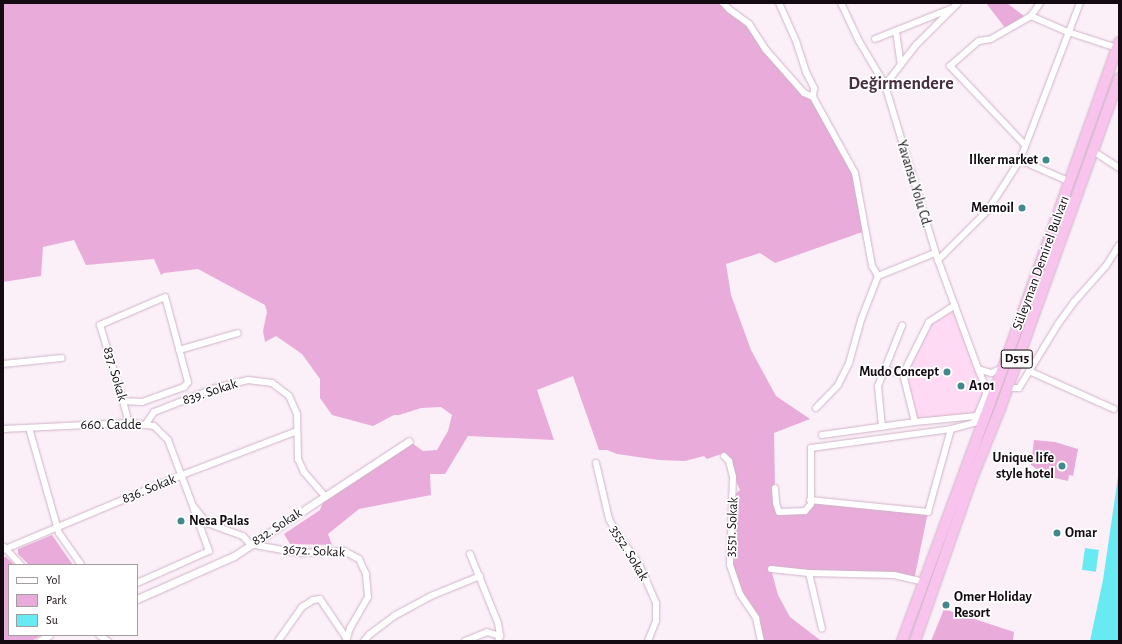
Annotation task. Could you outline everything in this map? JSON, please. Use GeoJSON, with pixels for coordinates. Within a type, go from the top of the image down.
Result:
{"type":"FeatureCollection","features":[{"type":"Feature","properties":{"kind":"highway","name":"Süleyman Demirel Bulvarı"},"geometry":{"type":"LineString","coordinates":[[902,641],[992,399],[1118,45]]}},
{"type":"Feature","properties":{"kind":"highway","name":"Süleyman Demirel Bulvarı"},"geometry":{"type":"LineString","coordinates":[[915,641],[971,481],[1007,388],[1119,78]]}},
{"type":"Feature","properties":{"kind":"street"},"geometry":{"type":"LineString","coordinates":[[723,3],[749,24],[770,55],[804,93],[813,97]]}},
{"type":"Feature","properties":{"kind":"street"},"geometry":{"type":"LineString","coordinates":[[779,3],[796,41],[807,74],[814,88],[813,97],[855,173],[872,266],[878,276]]}},
{"type":"Feature","properties":{"kind":"street","name":"Yavansu Yolu Cd."},"geometry":{"type":"LineString","coordinates":[[841,3],[859,41],[885,85],[935,253],[978,369],[992,399]]}},
{"type":"Feature","properties":{"kind":"street"},"geometry":{"type":"LineString","coordinates":[[1025,145],[950,66],[979,41],[991,39],[1031,16],[1040,3]]}},
{"type":"Feature","properties":{"kind":"street"},"geometry":{"type":"LineString","coordinates":[[938,260],[988,210],[1020,160],[1080,3]]}},
{"type":"Feature","properties":{"kind":"street"},"geometry":{"type":"LineString","coordinates":[[885,85],[916,45],[956,5]]}},
{"type":"Feature","properties":{"kind":"street"},"geometry":{"type":"LineString","coordinates":[[875,39],[956,5]]}},
{"type":"Feature","properties":{"kind":"street"},"geometry":{"type":"LineString","coordinates":[[1031,16],[1068,32],[1118,45]]}},
{"type":"Feature","properties":{"kind":"street"},"geometry":{"type":"LineString","coordinates":[[896,31],[901,65]]}},
{"type":"Feature","properties":{"kind":"street"},"geometry":{"type":"LineString","coordinates":[[1093,151],[1119,168]]}},
{"type":"Feature","properties":{"kind":"street"},"geometry":{"type":"LineString","coordinates":[[1020,160],[1070,182]]}},
{"type":"Feature","properties":{"kind":"street"},"geometry":{"type":"LineString","coordinates":[[1007,388],[1019,388],[1058,324],[1074,302],[1106,266],[1119,245]]}},
{"type":"Feature","properties":{"kind":"street"},"geometry":{"type":"LineString","coordinates":[[816,408],[838,385],[849,363],[861,320],[878,276],[935,253]]}},
{"type":"Feature","properties":{"kind":"street","name":"837. Sokak"},"geometry":{"type":"LineString","coordinates":[[129,423],[100,325],[165,297],[179,350]]}},
{"type":"Feature","properties":{"kind":"street"},"geometry":{"type":"LineString","coordinates":[[915,422],[903,374],[929,322],[954,306]]}},
{"type":"Feature","properties":{"kind":"street"},"geometry":{"type":"LineString","coordinates":[[882,427],[878,386],[902,326]]}},
{"type":"Feature","properties":{"kind":"street"},"geometry":{"type":"LineString","coordinates":[[123,401],[142,402],[184,387],[188,382],[179,350],[238,333]]}},
{"type":"Feature","properties":{"kind":"street"},"geometry":{"type":"LineString","coordinates":[[3,364],[62,358]]}},
{"type":"Feature","properties":{"kind":"street"},"geometry":{"type":"LineString","coordinates":[[978,369],[995,373],[1003,368]]}},
{"type":"Feature","properties":{"kind":"street"},"geometry":{"type":"LineString","coordinates":[[885,370],[903,374]]}},
{"type":"Feature","properties":{"kind":"street"},"geometry":{"type":"LineString","coordinates":[[1029,371],[1114,409]]}},
{"type":"Feature","properties":{"kind":"street","name":"839. Sokak"},"geometry":{"type":"LineString","coordinates":[[145,425],[154,412],[216,388],[248,380],[272,383],[289,396],[297,414],[298,459],[304,472],[325,496]]}},
{"type":"Feature","properties":{"kind":"street"},"geometry":{"type":"LineString","coordinates":[[775,488],[776,503],[779,512],[805,511],[810,504],[811,448],[950,429],[974,423],[986,395],[986,387]]}},
{"type":"Feature","properties":{"kind":"street"},"geometry":{"type":"LineString","coordinates":[[822,435],[915,422],[977,416]]}},
{"type":"Feature","properties":{"kind":"street","name":"660. Cadde"},"geometry":{"type":"LineString","coordinates":[[3,429],[129,423],[154,426],[168,440],[193,506],[207,523],[243,536],[250,544]]}},
{"type":"Feature","properties":{"kind":"street"},"geometry":{"type":"LineString","coordinates":[[30,428],[59,533],[80,564]]}},
{"type":"Feature","properties":{"kind":"street"},"geometry":{"type":"LineString","coordinates":[[810,500],[928,512],[950,429]]}},
{"type":"Feature","properties":{"kind":"street","name":"836. Sokak"},"geometry":{"type":"LineString","coordinates":[[4,548],[182,475],[297,431]]}},
{"type":"Feature","properties":{"kind":"street","name":"832. Sokak"},"geometry":{"type":"LineString","coordinates":[[138,599],[234,556],[250,544],[409,441]]}},
{"type":"Feature","properties":{"kind":"street","name":"3551. Sokak"},"geometry":{"type":"LineString","coordinates":[[724,456],[729,462],[733,477],[730,565],[740,594],[756,618],[761,641]]}},
{"type":"Feature","properties":{"kind":"street","name":"3552. Sokak"},"geometry":{"type":"LineString","coordinates":[[596,462],[609,519],[618,535],[639,564],[656,603],[656,621],[648,641]]}},
{"type":"Feature","properties":{"kind":"street"},"geometry":{"type":"LineString","coordinates":[[138,583],[209,551],[193,506]]}},
{"type":"Feature","properties":{"kind":"street","name":"3672. Sokak"},"geometry":{"type":"LineString","coordinates":[[250,544],[300,553],[344,551],[359,559],[366,574],[368,597],[350,628],[346,640]]}},
{"type":"Feature","properties":{"kind":"street"},"geometry":{"type":"LineString","coordinates":[[4,548],[20,564]]}},
{"type":"Feature","properties":{"kind":"street"},"geometry":{"type":"LineString","coordinates":[[470,554],[498,623],[499,638]]}},
{"type":"Feature","properties":{"kind":"street"},"geometry":{"type":"LineString","coordinates":[[771,569],[809,573],[894,575],[924,582]]}},
{"type":"Feature","properties":{"kind":"street"},"geometry":{"type":"LineString","coordinates":[[809,573],[822,629]]}},
{"type":"Feature","properties":{"kind":"street"},"geometry":{"type":"LineString","coordinates":[[364,641],[369,635],[394,616],[431,596],[480,576]]}},
{"type":"Feature","properties":{"kind":"street"},"geometry":{"type":"LineString","coordinates":[[278,641],[302,607],[313,600],[320,599],[346,640]]}},
{"type":"Feature","properties":{"kind":"street"},"geometry":{"type":"LineString","coordinates":[[465,641],[487,632],[499,638]]}},
{"type":"Feature","properties":{"kind":"shaded area"},"geometry":{"type":"Polygon","coordinates":[[[955,305],[987,387],[977,416],[915,422],[903,374],[929,322],[955,305]]]}},
{"type":"Feature","properties":{"kind":"green space"},"geometry":{"type":"Polygon","coordinates":[[[3,3],[726,3],[749,24],[804,93],[813,97],[855,173],[865,231],[775,263],[760,253],[726,264],[731,295],[751,350],[776,396],[810,419],[774,433],[775,488],[779,512],[805,511],[810,500],[928,512],[914,580],[894,575],[771,569],[778,595],[790,617],[820,640],[825,641],[761,641],[756,619],[740,594],[730,565],[734,495],[740,490],[724,453],[707,459],[704,456],[685,461],[659,460],[617,454],[607,450],[599,450],[573,376],[537,390],[554,440],[468,436],[445,474],[430,474],[431,495],[359,509],[328,534],[332,545],[290,544],[284,534],[320,510],[325,496],[409,441],[423,451],[437,450],[448,431],[452,415],[441,407],[421,408],[399,415],[394,415],[373,426],[332,415],[320,398],[320,379],[302,354],[276,336],[265,342],[263,331],[267,312],[265,305],[198,269],[164,273],[161,275],[154,259],[86,265],[74,240],[43,247],[41,276],[3,282],[3,3]]]}},
{"type":"Feature","properties":{"kind":"green space"},"geometry":{"type":"Polygon","coordinates":[[[986,3],[1007,3],[1024,16],[1006,29],[986,3]]]}},
{"type":"Feature","properties":{"kind":"green space"},"geometry":{"type":"Polygon","coordinates":[[[1034,440],[1055,442],[1078,449],[1073,476],[1069,475],[1068,481],[1046,476],[1031,465],[1034,440]]]}},
{"type":"Feature","properties":{"kind":"green space"},"geometry":{"type":"Polygon","coordinates":[[[52,535],[72,564],[28,564],[18,554],[18,549],[52,535]]]}},
{"type":"Feature","properties":{"kind":"green space"},"geometry":{"type":"Polygon","coordinates":[[[3,557],[6,557],[14,564],[8,564],[8,636],[40,636],[32,641],[3,641],[3,557]]]}},
{"type":"Feature","properties":{"kind":"green space"},"geometry":{"type":"Polygon","coordinates":[[[944,609],[1014,632],[1013,641],[931,641],[944,609]]]}},
{"type":"Feature","properties":{"kind":"water"},"geometry":{"type":"Polygon","coordinates":[[[1119,470],[1119,641],[1090,641],[1103,580],[1119,470]]]}},
{"type":"Feature","properties":{"kind":"water"},"geometry":{"type":"Polygon","coordinates":[[[1085,548],[1099,550],[1096,572],[1082,570],[1085,548]]]}},
{"type":"Feature","properties":{"kind":"place","name":"Ilker market"},"geometry":{"type":"Point","coordinates":[1046,160]}},
{"type":"Feature","properties":{"kind":"place","name":"Memoil"},"geometry":{"type":"Point","coordinates":[1022,208]}},
{"type":"Feature","properties":{"kind":"place","name":"Mudo Concept"},"geometry":{"type":"Point","coordinates":[947,372]}},
{"type":"Feature","properties":{"kind":"place","name":"A101"},"geometry":{"type":"Point","coordinates":[961,386]}},
{"type":"Feature","properties":{"kind":"place","name":"Unique life style hotel"},"geometry":{"type":"Point","coordinates":[1062,466]}},
{"type":"Feature","properties":{"kind":"place","name":"Nesa Palas"},"geometry":{"type":"Point","coordinates":[181,521]}},
{"type":"Feature","properties":{"kind":"place","name":"Omar"},"geometry":{"type":"Point","coordinates":[1057,533]}},
{"type":"Feature","properties":{"kind":"place","name":"Omer Holiday Resort"},"geometry":{"type":"Point","coordinates":[946,605]}},
{"type":"Feature","properties":{"kind":"district","name":"Değirmendere"},"geometry":{"type":"Point","coordinates":[901,84]}}]}
